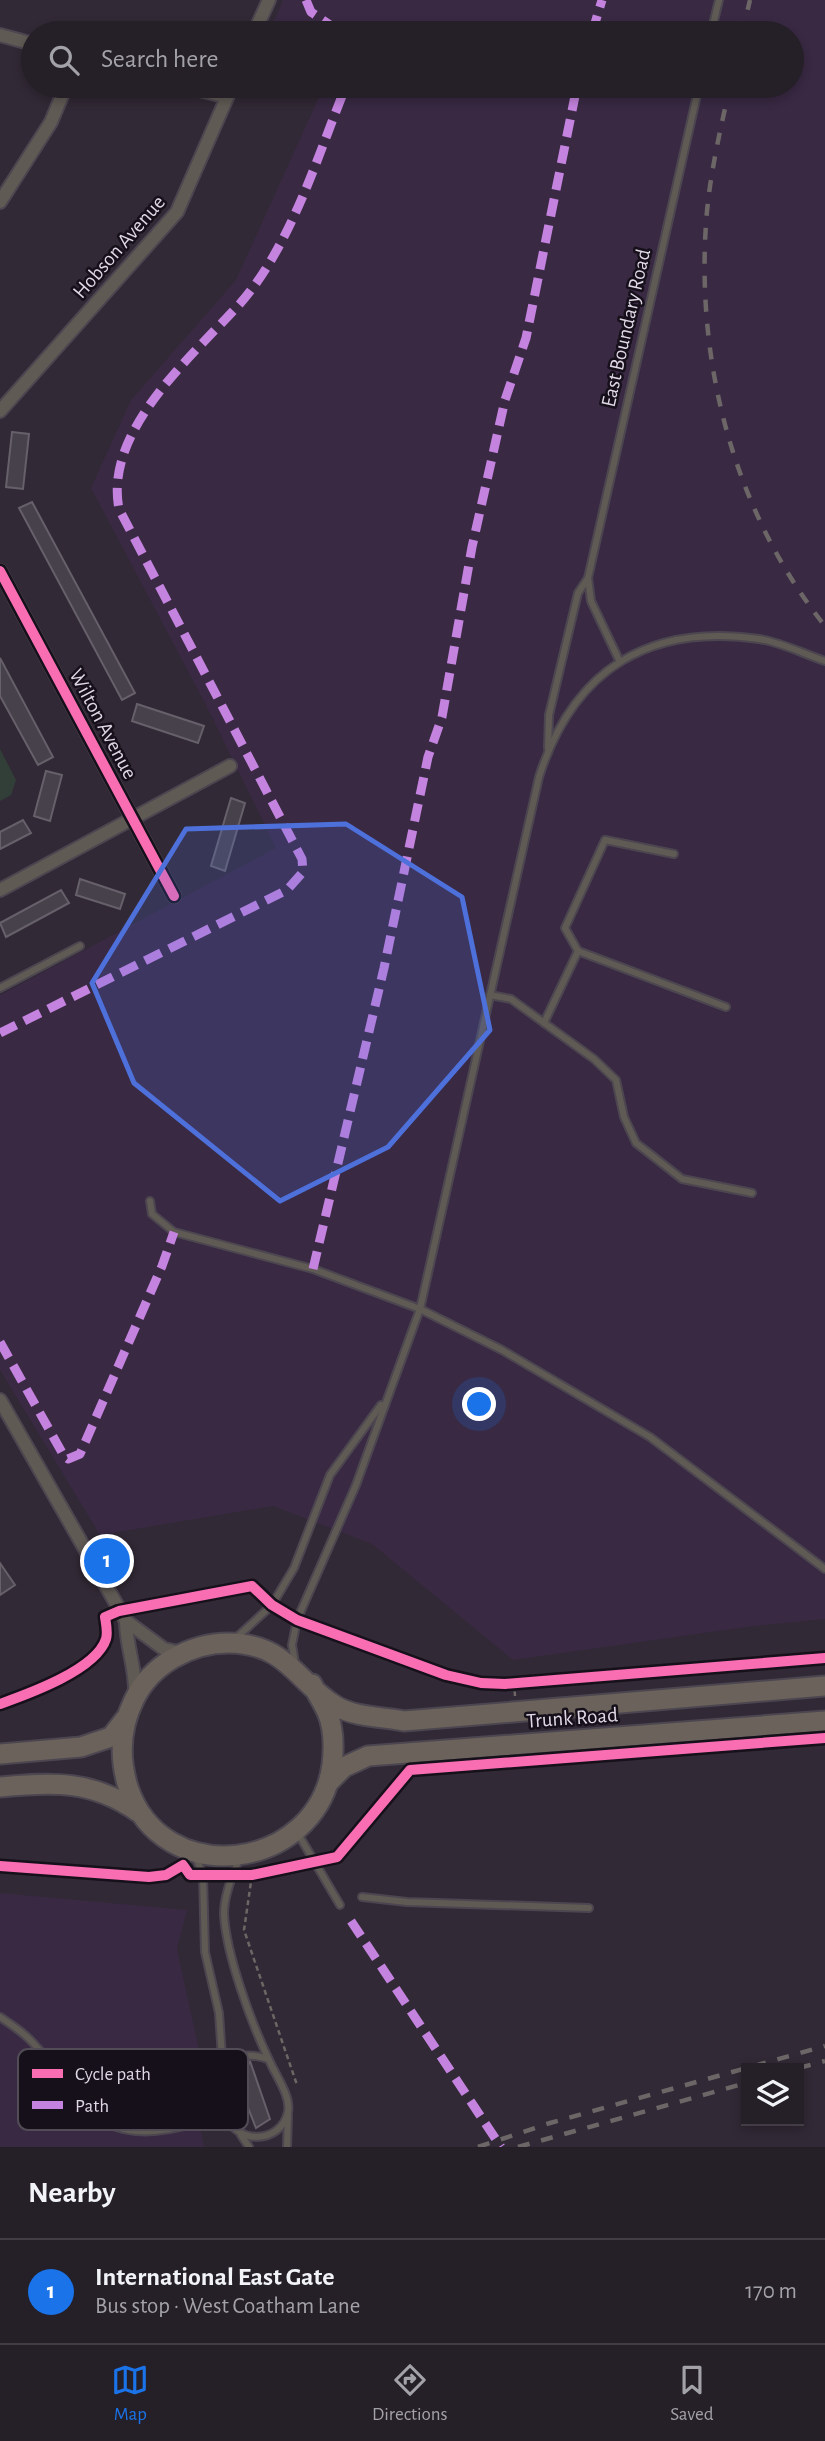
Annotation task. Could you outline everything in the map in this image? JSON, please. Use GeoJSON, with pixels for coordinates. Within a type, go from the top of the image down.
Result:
{"type":"FeatureCollection","features":[{"type":"Feature","properties":{"kind":"main road"},"geometry":{"type":"LineString","coordinates":[[0,1787],[42,1783],[93,1788],[116,1797],[145,1817],[166,1837],[193,1851],[217,1856],[241,1856],[270,1847],[297,1832],[322,1800],[330,1781],[334,1748],[328,1714],[312,1684],[276,1655],[231,1643],[206,1645],[183,1653],[156,1671],[135,1696],[126,1718],[121,1744],[123,1770],[131,1795],[145,1817]]}},
{"type":"Feature","properties":{"kind":"main road","name":"Trunk Road"},"geometry":{"type":"LineString","coordinates":[[312,1684],[336,1706],[404,1721],[825,1686]]}},
{"type":"Feature","properties":{"kind":"main road"},"geometry":{"type":"LineString","coordinates":[[0,1754],[80,1747],[111,1737],[126,1718]]}},
{"type":"Feature","properties":{"kind":"main road","name":"Trunk Road"},"geometry":{"type":"LineString","coordinates":[[330,1781],[344,1767],[368,1756],[825,1721]]}},
{"type":"Feature","properties":{"kind":"street"},"geometry":{"type":"LineString","coordinates":[[259,21],[269,0]]}},
{"type":"Feature","properties":{"kind":"street"},"geometry":{"type":"LineString","coordinates":[[0,35],[21,41]]}},
{"type":"Feature","properties":{"kind":"street"},"geometry":{"type":"LineString","coordinates":[[0,202],[51,122],[61,98]]}},
{"type":"Feature","properties":{"kind":"street","name":"Hobson Avenue"},"geometry":{"type":"LineString","coordinates":[[0,411],[173,218],[186,196],[227,98]]}},
{"type":"Feature","properties":{"kind":"street","name":"Wilton Avenue"},"geometry":{"type":"LineString","coordinates":[[0,571],[174,896]]}},
{"type":"Feature","properties":{"kind":"street"},"geometry":{"type":"LineString","coordinates":[[0,890],[230,766]]}},
{"type":"Feature","properties":{"kind":"street"},"geometry":{"type":"LineString","coordinates":[[0,1401],[126,1622],[164,1649],[183,1653]]}},
{"type":"Feature","properties":{"kind":"street"},"geometry":{"type":"LineString","coordinates":[[126,1622],[126,1635],[136,1670],[135,1696]]}},
{"type":"Feature","properties":{"kind":"lane"},"geometry":{"type":"LineString","coordinates":[[714,21],[719,0]]}},
{"type":"Feature","properties":{"kind":"lane","name":"East Boundary Road"},"geometry":{"type":"LineString","coordinates":[[547,751],[549,715],[578,593],[588,578],[696,98]]}},
{"type":"Feature","properties":{"kind":"lane"},"geometry":{"type":"LineString","coordinates":[[588,578],[591,601],[620,662]]}},
{"type":"Feature","properties":{"kind":"lane"},"geometry":{"type":"LineString","coordinates":[[296,1669],[292,1645],[297,1620],[356,1485],[420,1309],[547,751],[565,717],[585,688],[620,662],[650,648],[692,635],[762,639],[825,661]]}},
{"type":"Feature","properties":{"kind":"lane"},"geometry":{"type":"LineString","coordinates":[[674,854],[605,840],[565,928],[578,951],[726,1007]]}},
{"type":"Feature","properties":{"kind":"lane"},"geometry":{"type":"LineString","coordinates":[[0,988],[79,946]]}},
{"type":"Feature","properties":{"kind":"lane"},"geometry":{"type":"LineString","coordinates":[[544,1023],[578,951]]}},
{"type":"Feature","properties":{"kind":"lane"},"geometry":{"type":"LineString","coordinates":[[490,995],[511,999],[594,1059],[616,1080],[624,1118],[636,1143],[682,1180],[752,1193]]}},
{"type":"Feature","properties":{"kind":"lane"},"geometry":{"type":"LineString","coordinates":[[150,1201],[152,1214],[174,1232],[313,1269],[420,1309],[502,1350],[650,1437],[825,1569]]}},
{"type":"Feature","properties":{"kind":"lane"},"geometry":{"type":"LineString","coordinates":[[231,1643],[272,1605],[294,1568],[330,1475],[387,1398]]}},
{"type":"Feature","properties":{"kind":"lane"},"geometry":{"type":"LineString","coordinates":[[297,1832],[340,1905]]}},
{"type":"Feature","properties":{"kind":"lane"},"geometry":{"type":"LineString","coordinates":[[193,1851],[203,1875],[205,1952],[219,2013],[222,2049]]}},
{"type":"Feature","properties":{"kind":"lane"},"geometry":{"type":"LineString","coordinates":[[241,1856],[231,1875],[224,1913],[231,1954],[268,2059],[288,2100],[287,2147]]}},
{"type":"Feature","properties":{"kind":"lane"},"geometry":{"type":"LineString","coordinates":[[362,1897],[407,1902],[589,1908]]}},
{"type":"Feature","properties":{"kind":"lane"},"geometry":{"type":"LineString","coordinates":[[0,2017],[28,2037],[37,2049]]}},
{"type":"Feature","properties":{"kind":"lane"},"geometry":{"type":"LineString","coordinates":[[248,2054],[268,2059]]}},
{"type":"Feature","properties":{"kind":"lane"},"geometry":{"type":"LineString","coordinates":[[241,2135],[259,2138],[276,2131],[288,2113]]}},
{"type":"Feature","properties":{"kind":"lane"},"geometry":{"type":"LineString","coordinates":[[130,2130],[157,2130]]}},
{"type":"Feature","properties":{"kind":"lane"},"geometry":{"type":"LineString","coordinates":[[236,2130],[249,2147]]}},
{"type":"Feature","properties":{"kind":"path"},"geometry":{"type":"LineString","coordinates":[[505,1684],[520,1683]]}},
{"type":"Feature","properties":{"kind":"path"},"geometry":{"type":"LineString","coordinates":[[231,1875],[256,1875],[244,1930],[297,2085]]}},
{"type":"Feature","properties":{"kind":"highlighted area"},"geometry":{"type":"Polygon","coordinates":[[[346,824],[462,897],[490,1030],[388,1147],[280,1201],[134,1083],[92,983],[186,829],[346,824]]]}},
{"type":"Feature","properties":{"kind":"shaded area"},"geometry":{"type":"Polygon","coordinates":[[[283,0],[825,0],[825,1619],[753,1626],[513,1660],[372,1544],[273,1506],[100,1535],[0,1370],[0,995],[276,848],[208,709],[91,488],[131,400],[236,280],[319,98],[804,98],[804,21],[274,21],[283,0]]]}},
{"type":"Feature","properties":{"kind":"shaded area"},"geometry":{"type":"Polygon","coordinates":[[[0,749],[16,780],[11,795],[0,801],[0,749]]]}},
{"type":"Feature","properties":{"kind":"shaded area"},"geometry":{"type":"Polygon","coordinates":[[[0,1893],[187,1910],[177,1949],[199,2049],[18,2049],[18,2130],[201,2130],[204,2147],[0,2147],[0,1893]]]}},
{"type":"Feature","properties":{"kind":"building"},"geometry":{"type":"Polygon","coordinates":[[[12,432],[29,434],[23,489],[6,487],[12,432]]]}},
{"type":"Feature","properties":{"kind":"building"},"geometry":{"type":"Polygon","coordinates":[[[32,502],[135,693],[122,700],[19,508],[32,502]]]}},
{"type":"Feature","properties":{"kind":"building"},"geometry":{"type":"Polygon","coordinates":[[[0,658],[53,757],[38,765],[0,696],[0,658]]]}},
{"type":"Feature","properties":{"kind":"building"},"geometry":{"type":"Polygon","coordinates":[[[137,704],[204,726],[198,743],[132,721],[137,704]]]}},
{"type":"Feature","properties":{"kind":"building"},"geometry":{"type":"Polygon","coordinates":[[[46,771],[62,775],[50,821],[34,816],[46,771]]]}},
{"type":"Feature","properties":{"kind":"building"},"geometry":{"type":"Polygon","coordinates":[[[231,798],[245,803],[225,871],[211,866],[231,798]]]}},
{"type":"Feature","properties":{"kind":"building"},"geometry":{"type":"Polygon","coordinates":[[[23,820],[31,833],[0,849],[0,832],[23,820]]]}},
{"type":"Feature","properties":{"kind":"building"},"geometry":{"type":"Polygon","coordinates":[[[80,879],[125,894],[120,909],[76,895],[80,879]]]}},
{"type":"Feature","properties":{"kind":"building"},"geometry":{"type":"Polygon","coordinates":[[[61,890],[69,903],[6,937],[0,923],[61,890]]]}},
{"type":"Feature","properties":{"kind":"building"},"geometry":{"type":"Polygon","coordinates":[[[0,1563],[15,1585],[0,1595],[0,1563]]]}},
{"type":"Feature","properties":{"kind":"building"},"geometry":{"type":"Polygon","coordinates":[[[250,2061],[270,2119],[256,2128],[248,2108],[250,2061]]]}},
{"type":"Feature","properties":{"kind":"railway"},"geometry":{"type":"LineString","coordinates":[[745,21],[750,0]]}},
{"type":"Feature","properties":{"kind":"railway"},"geometry":{"type":"LineString","coordinates":[[728,98],[707,211],[707,322],[714,377],[744,483],[766,533],[793,581],[825,626]]}},
{"type":"Feature","properties":{"kind":"railway"},"geometry":{"type":"LineString","coordinates":[[478,2147],[550,2123],[825,2046]]}},
{"type":"Feature","properties":{"kind":"railway"},"geometry":{"type":"LineString","coordinates":[[804,2067],[825,2061]]}},
{"type":"Feature","properties":{"kind":"railway"},"geometry":{"type":"LineString","coordinates":[[518,2147],[741,2084]]}},
{"type":"Feature","properties":{"kind":"marked path"},"geometry":{"type":"LineString","coordinates":[[306,0],[311,12],[324,21]]}},
{"type":"Feature","properties":{"kind":"marked path"},"geometry":{"type":"LineString","coordinates":[[596,21],[602,0]]}},
{"type":"Feature","properties":{"kind":"marked path"},"geometry":{"type":"LineString","coordinates":[[0,1033],[287,890],[303,872],[302,859],[119,509],[118,480],[124,452],[154,399],[241,302],[273,256],[306,189],[341,98]]}},
{"type":"Feature","properties":{"kind":"marked path"},"geometry":{"type":"LineString","coordinates":[[313,1269],[384,968],[428,757],[442,717],[472,547],[505,400],[526,338],[575,98]]}},
{"type":"Feature","properties":{"kind":"marked path"},"geometry":{"type":"LineString","coordinates":[[0,1342],[64,1456],[68,1459],[80,1454],[162,1266],[174,1232]]}},
{"type":"Feature","properties":{"kind":"marked path"},"geometry":{"type":"LineString","coordinates":[[351,1921],[501,2147]]}},
{"type":"Feature","properties":{"kind":"cycle path"},"geometry":{"type":"LineString","coordinates":[[0,571],[174,896]]}},
{"type":"Feature","properties":{"kind":"cycle path"},"geometry":{"type":"LineString","coordinates":[[0,1704],[60,1679],[89,1661],[106,1639],[105,1617],[119,1611],[252,1586],[272,1605],[297,1620],[446,1675],[481,1683],[505,1684],[825,1658]]}},
{"type":"Feature","properties":{"kind":"cycle path"},"geometry":{"type":"LineString","coordinates":[[0,1866],[149,1877],[166,1875],[183,1865],[190,1875],[252,1875],[337,1857],[410,1770],[825,1738]]}},
{"type":"Feature","properties":{"kind":"place","name":"International East Gate"},"geometry":{"type":"Point","coordinates":[107,1561]}}]}
